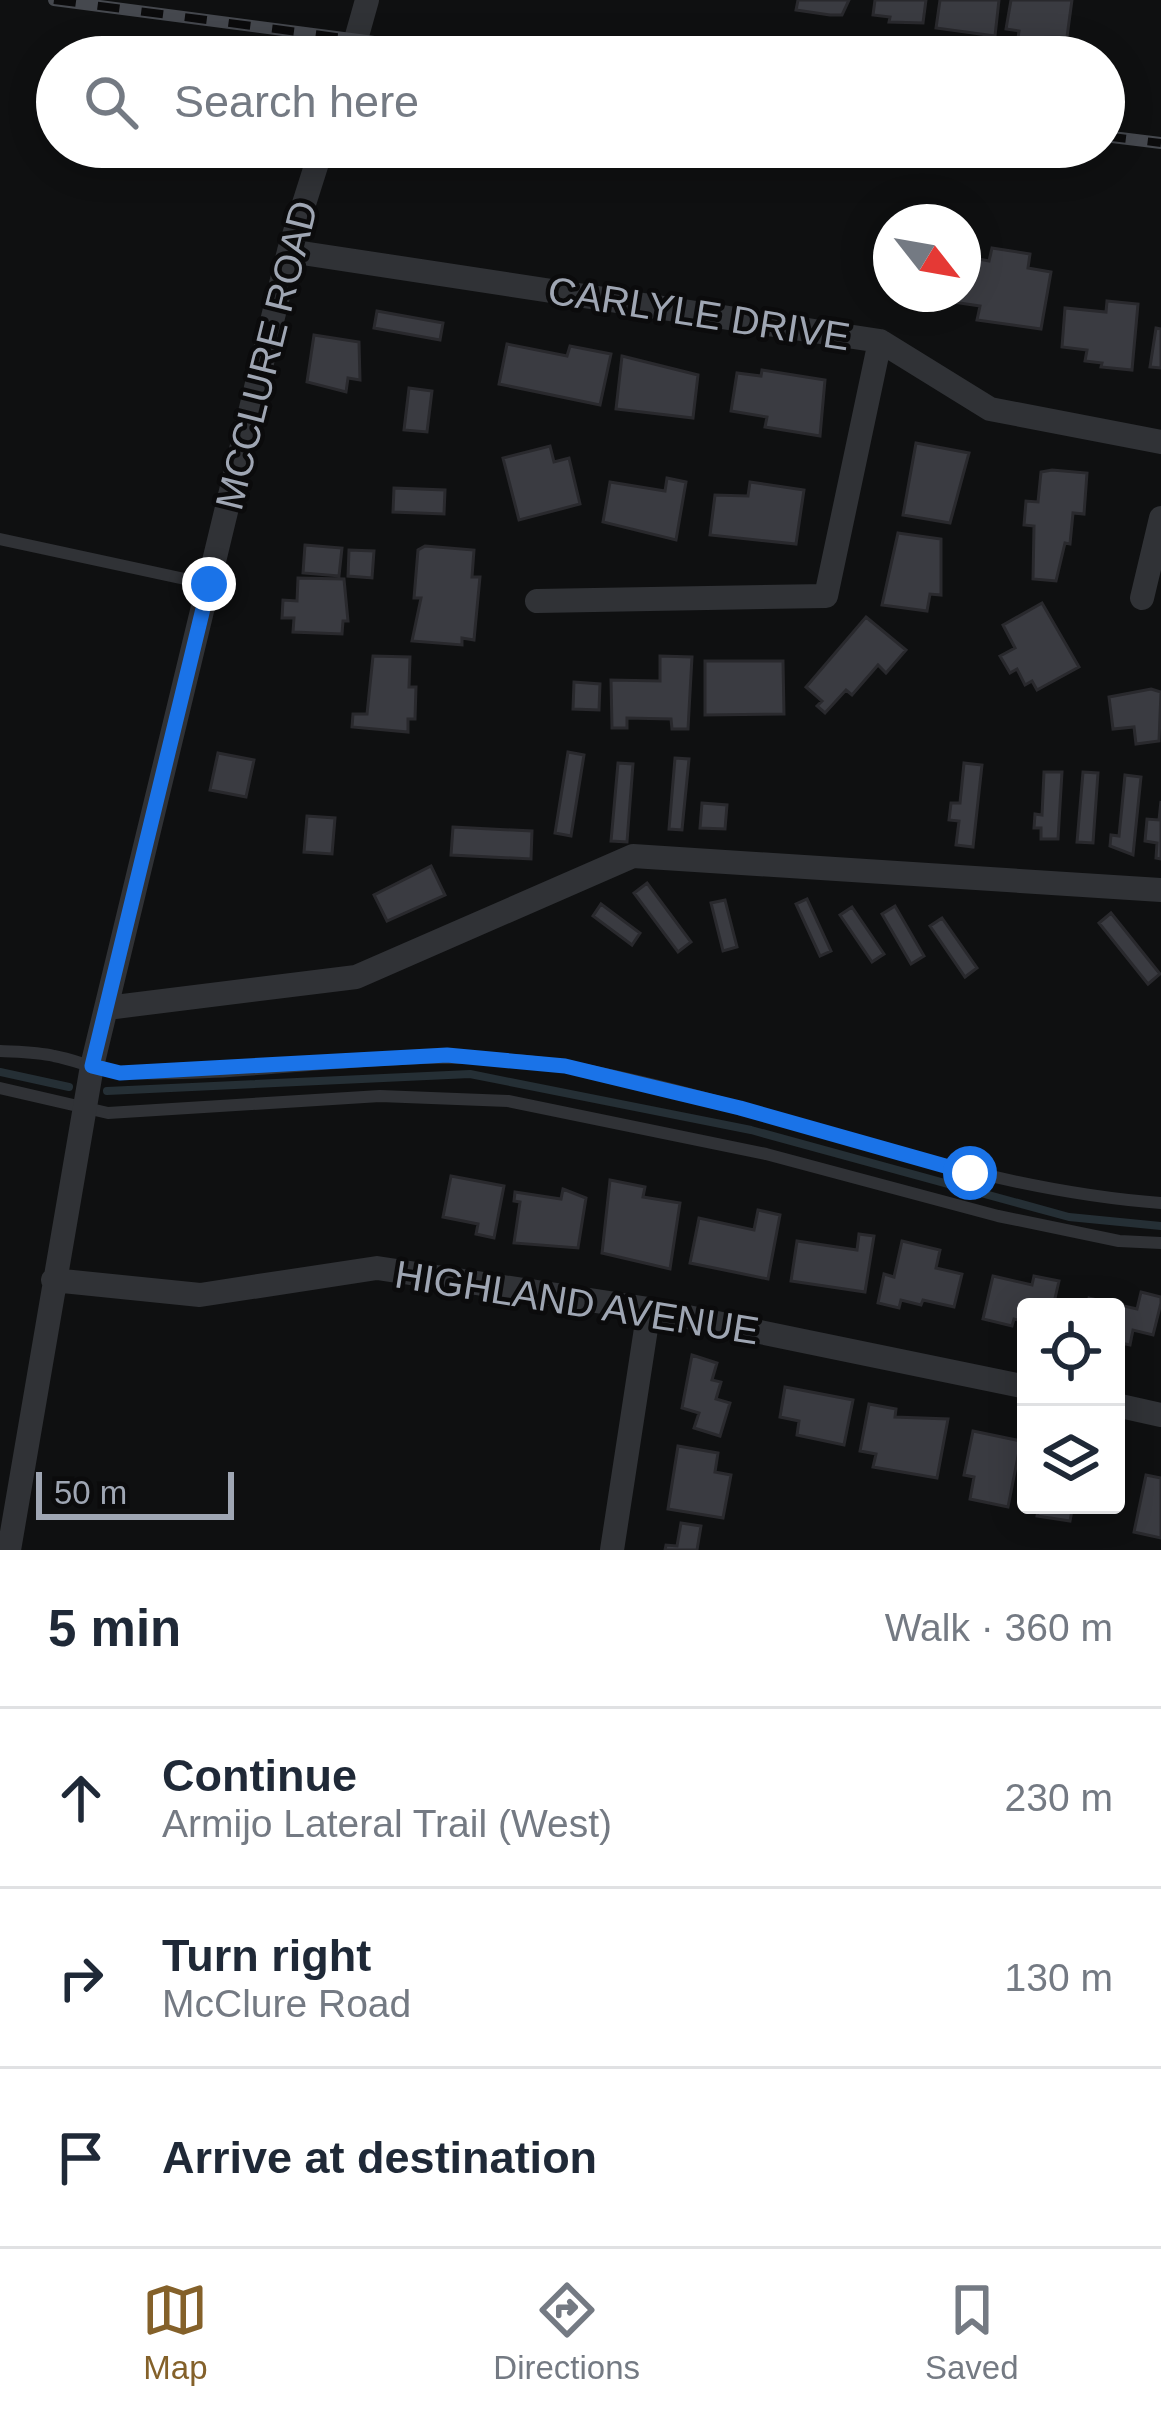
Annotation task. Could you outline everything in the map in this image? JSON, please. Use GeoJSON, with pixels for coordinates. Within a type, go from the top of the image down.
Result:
{"type":"FeatureCollection","features":[{"type":"Feature","properties":{"kind":"street"},"geometry":{"type":"LineString","coordinates":[[357,36],[367,0]]}},
{"type":"Feature","properties":{"kind":"street","name":"MCCLURE ROAD"},"geometry":{"type":"LineString","coordinates":[[9,1550],[83,1106],[289,251],[315,168]]}},
{"type":"Feature","properties":{"kind":"street","name":"CARLYLE DRIVE"},"geometry":{"type":"LineString","coordinates":[[289,251],[880,341],[990,409],[1161,442]]}},
{"type":"Feature","properties":{"kind":"street"},"geometry":{"type":"LineString","coordinates":[[537,601],[826,596],[880,341]]}},
{"type":"Feature","properties":{"kind":"street"},"geometry":{"type":"LineString","coordinates":[[1142,598],[1161,518]]}},
{"type":"Feature","properties":{"kind":"street"},"geometry":{"type":"LineString","coordinates":[[107,1008],[356,977],[634,856],[1161,890]]}},
{"type":"Feature","properties":{"kind":"street","name":"HIGHLAND AVENUE"},"geometry":{"type":"LineString","coordinates":[[53,1280],[200,1295],[377,1268],[649,1309],[1017,1385]]}},
{"type":"Feature","properties":{"kind":"street"},"geometry":{"type":"LineString","coordinates":[[612,1550],[649,1309]]}},
{"type":"Feature","properties":{"kind":"street"},"geometry":{"type":"LineString","coordinates":[[1125,1408],[1161,1415]]}},
{"type":"Feature","properties":{"kind":"lane"},"geometry":{"type":"LineString","coordinates":[[0,539],[209,584]]}},
{"type":"Feature","properties":{"kind":"lane"},"geometry":{"type":"LineString","coordinates":[[0,1051],[143,1072],[447,1055],[565,1066],[740,1108],[970,1173],[1074,1194],[1161,1203]]}},
{"type":"Feature","properties":{"kind":"lane"},"geometry":{"type":"LineString","coordinates":[[0,1088],[108,1113],[158,1114],[380,1096],[508,1101],[766,1154],[998,1216],[1119,1241],[1161,1243]]}},
{"type":"Feature","properties":{"kind":"building"},"geometry":{"type":"Polygon","coordinates":[[[798,0],[849,0],[842,15],[830,15],[796,10],[798,0]]]}},
{"type":"Feature","properties":{"kind":"building"},"geometry":{"type":"Polygon","coordinates":[[[875,0],[926,0],[923,23],[889,22],[890,17],[873,15],[875,0]]]}},
{"type":"Feature","properties":{"kind":"building"},"geometry":{"type":"Polygon","coordinates":[[[940,0],[999,0],[995,36],[936,28],[940,0]]]}},
{"type":"Feature","properties":{"kind":"building"},"geometry":{"type":"Polygon","coordinates":[[[1011,0],[1072,0],[1067,36],[1018,36],[1019,31],[1006,29],[1011,0]]]}},
{"type":"Feature","properties":{"kind":"building"},"geometry":{"type":"Polygon","coordinates":[[[992,248],[1030,254],[1028,268],[1051,272],[1041,329],[977,320],[981,259],[989,261],[992,248]]]}},
{"type":"Feature","properties":{"kind":"building"},"geometry":{"type":"Polygon","coordinates":[[[1107,301],[1138,304],[1132,370],[1101,367],[1102,363],[1085,361],[1087,350],[1062,347],[1065,308],[1106,312],[1107,301]]]}},
{"type":"Feature","properties":{"kind":"building"},"geometry":{"type":"Polygon","coordinates":[[[377,311],[443,323],[440,340],[374,328],[377,311]]]}},
{"type":"Feature","properties":{"kind":"building"},"geometry":{"type":"Polygon","coordinates":[[[1156,328],[1161,329],[1161,368],[1150,367],[1156,328]]]}},
{"type":"Feature","properties":{"kind":"building"},"geometry":{"type":"Polygon","coordinates":[[[314,335],[359,342],[360,380],[348,378],[346,392],[307,382],[314,335]]]}},
{"type":"Feature","properties":{"kind":"building"},"geometry":{"type":"Polygon","coordinates":[[[507,344],[567,356],[570,346],[611,354],[600,405],[499,384],[507,344]]]}},
{"type":"Feature","properties":{"kind":"building"},"geometry":{"type":"Polygon","coordinates":[[[622,356],[698,375],[693,418],[616,409],[622,356]]]}},
{"type":"Feature","properties":{"kind":"building"},"geometry":{"type":"Polygon","coordinates":[[[762,370],[825,380],[820,436],[765,427],[767,417],[731,411],[737,373],[761,376],[762,370]]]}},
{"type":"Feature","properties":{"kind":"building"},"geometry":{"type":"Polygon","coordinates":[[[409,388],[432,391],[427,432],[404,430],[409,388]]]}},
{"type":"Feature","properties":{"kind":"building"},"geometry":{"type":"Polygon","coordinates":[[[916,443],[969,453],[950,523],[903,515],[916,443]]]}},
{"type":"Feature","properties":{"kind":"building"},"geometry":{"type":"Polygon","coordinates":[[[550,446],[554,462],[569,458],[580,504],[519,520],[503,458],[550,446]]]}},
{"type":"Feature","properties":{"kind":"building"},"geometry":{"type":"Polygon","coordinates":[[[1041,472],[1087,473],[1084,514],[1073,513],[1070,544],[1065,543],[1056,581],[1033,579],[1034,526],[1024,525],[1026,501],[1038,502],[1041,472]]]}},
{"type":"Feature","properties":{"kind":"building"},"geometry":{"type":"Polygon","coordinates":[[[667,478],[686,482],[676,540],[603,522],[610,482],[665,491],[667,478]]]}},
{"type":"Feature","properties":{"kind":"building"},"geometry":{"type":"Polygon","coordinates":[[[750,482],[804,490],[796,544],[710,535],[715,495],[748,496],[750,482]]]}},
{"type":"Feature","properties":{"kind":"building"},"geometry":{"type":"Polygon","coordinates":[[[394,488],[445,490],[444,514],[393,512],[394,488]]]}},
{"type":"Feature","properties":{"kind":"building"},"geometry":{"type":"Polygon","coordinates":[[[898,533],[941,539],[941,595],[930,594],[927,611],[882,605],[898,533]]]}},
{"type":"Feature","properties":{"kind":"building"},"geometry":{"type":"Polygon","coordinates":[[[305,545],[342,548],[339,576],[303,573],[305,545]]]}},
{"type":"Feature","properties":{"kind":"building"},"geometry":{"type":"Polygon","coordinates":[[[425,546],[474,550],[472,577],[480,577],[474,640],[462,638],[462,645],[412,641],[421,598],[414,598],[418,550],[425,546]]]}},
{"type":"Feature","properties":{"kind":"building"},"geometry":{"type":"Polygon","coordinates":[[[349,550],[374,551],[372,578],[348,576],[349,550]]]}},
{"type":"Feature","properties":{"kind":"building"},"geometry":{"type":"Polygon","coordinates":[[[298,578],[344,579],[348,621],[343,621],[342,634],[293,632],[294,618],[282,618],[283,600],[297,601],[298,578]]]}},
{"type":"Feature","properties":{"kind":"building"},"geometry":{"type":"Polygon","coordinates":[[[1042,603],[1079,667],[1037,690],[1032,681],[1025,685],[1017,669],[1010,673],[1000,656],[1015,648],[1003,625],[1042,603]]]}},
{"type":"Feature","properties":{"kind":"building"},"geometry":{"type":"Polygon","coordinates":[[[866,617],[906,650],[886,673],[878,665],[852,695],[846,690],[825,713],[817,706],[822,701],[806,687],[866,617]]]}},
{"type":"Feature","properties":{"kind":"building"},"geometry":{"type":"Polygon","coordinates":[[[373,656],[410,657],[409,687],[416,687],[415,719],[408,719],[408,732],[352,727],[353,714],[367,714],[373,656]]]}},
{"type":"Feature","properties":{"kind":"building"},"geometry":{"type":"Polygon","coordinates":[[[660,656],[692,657],[688,729],[672,729],[671,719],[627,718],[627,728],[612,728],[611,680],[660,681],[660,656]]]}},
{"type":"Feature","properties":{"kind":"building"},"geometry":{"type":"Polygon","coordinates":[[[705,661],[783,661],[784,714],[705,715],[705,661]]]}},
{"type":"Feature","properties":{"kind":"building"},"geometry":{"type":"Polygon","coordinates":[[[574,682],[600,684],[599,710],[573,709],[574,682]]]}},
{"type":"Feature","properties":{"kind":"building"},"geometry":{"type":"Polygon","coordinates":[[[1151,689],[1161,692],[1159,741],[1136,744],[1134,727],[1113,729],[1109,697],[1151,689]]]}},
{"type":"Feature","properties":{"kind":"building"},"geometry":{"type":"Polygon","coordinates":[[[568,752],[584,755],[571,836],[555,833],[568,752]]]}},
{"type":"Feature","properties":{"kind":"building"},"geometry":{"type":"Polygon","coordinates":[[[218,753],[254,760],[246,797],[210,790],[218,753]]]}},
{"type":"Feature","properties":{"kind":"building"},"geometry":{"type":"Polygon","coordinates":[[[675,758],[689,759],[682,830],[669,829],[675,758]]]}},
{"type":"Feature","properties":{"kind":"building"},"geometry":{"type":"Polygon","coordinates":[[[618,763],[633,764],[627,842],[611,841],[618,763]]]}},
{"type":"Feature","properties":{"kind":"building"},"geometry":{"type":"Polygon","coordinates":[[[964,763],[982,765],[973,847],[956,845],[959,821],[949,820],[951,803],[960,803],[964,763]]]}},
{"type":"Feature","properties":{"kind":"building"},"geometry":{"type":"Polygon","coordinates":[[[1044,772],[1062,772],[1058,839],[1041,839],[1041,828],[1034,828],[1035,814],[1042,815],[1044,772]]]}},
{"type":"Feature","properties":{"kind":"building"},"geometry":{"type":"Polygon","coordinates":[[[1083,772],[1098,773],[1093,843],[1077,842],[1083,772]]]}},
{"type":"Feature","properties":{"kind":"building"},"geometry":{"type":"Polygon","coordinates":[[[1125,775],[1141,777],[1133,855],[1110,846],[1111,835],[1119,836],[1125,775]]]}},
{"type":"Feature","properties":{"kind":"building"},"geometry":{"type":"Polygon","coordinates":[[[1161,801],[1161,859],[1156,858],[1157,843],[1145,841],[1147,819],[1159,820],[1161,801]]]}},
{"type":"Feature","properties":{"kind":"building"},"geometry":{"type":"Polygon","coordinates":[[[702,803],[727,805],[725,829],[700,828],[702,803]]]}},
{"type":"Feature","properties":{"kind":"building"},"geometry":{"type":"Polygon","coordinates":[[[307,816],[335,818],[332,854],[304,852],[307,816]]]}},
{"type":"Feature","properties":{"kind":"building"},"geometry":{"type":"Polygon","coordinates":[[[453,827],[532,831],[531,859],[451,855],[453,827]]]}},
{"type":"Feature","properties":{"kind":"building"},"geometry":{"type":"Polygon","coordinates":[[[431,866],[445,895],[387,921],[374,895],[431,866]]]}},
{"type":"Feature","properties":{"kind":"building"},"geometry":{"type":"Polygon","coordinates":[[[647,883],[691,942],[678,952],[634,893],[647,883]]]}},
{"type":"Feature","properties":{"kind":"building"},"geometry":{"type":"Polygon","coordinates":[[[807,899],[831,951],[820,956],[796,904],[807,899]]]}},
{"type":"Feature","properties":{"kind":"building"},"geometry":{"type":"Polygon","coordinates":[[[725,900],[737,947],[723,951],[711,903],[725,900]]]}},
{"type":"Feature","properties":{"kind":"building"},"geometry":{"type":"Polygon","coordinates":[[[601,904],[640,933],[632,945],[593,916],[601,904]]]}},
{"type":"Feature","properties":{"kind":"building"},"geometry":{"type":"Polygon","coordinates":[[[895,906],[924,956],[911,964],[882,914],[895,906]]]}},
{"type":"Feature","properties":{"kind":"building"},"geometry":{"type":"Polygon","coordinates":[[[852,907],[884,954],[872,962],[840,915],[852,907]]]}},
{"type":"Feature","properties":{"kind":"building"},"geometry":{"type":"Polygon","coordinates":[[[1111,913],[1160,974],[1148,984],[1099,923],[1111,913]]]}},
{"type":"Feature","properties":{"kind":"building"},"geometry":{"type":"Polygon","coordinates":[[[942,918],[977,968],[965,977],[930,926],[942,918]]]}},
{"type":"Feature","properties":{"kind":"building"},"geometry":{"type":"Polygon","coordinates":[[[451,1176],[504,1186],[494,1238],[476,1234],[478,1224],[443,1217],[451,1176]]]}},
{"type":"Feature","properties":{"kind":"building"},"geometry":{"type":"Polygon","coordinates":[[[610,1180],[645,1187],[643,1197],[680,1203],[670,1269],[602,1253],[610,1180]]]}},
{"type":"Feature","properties":{"kind":"building"},"geometry":{"type":"Polygon","coordinates":[[[563,1189],[586,1198],[578,1248],[514,1243],[520,1202],[514,1201],[515,1192],[561,1199],[563,1189]]]}},
{"type":"Feature","properties":{"kind":"building"},"geometry":{"type":"Polygon","coordinates":[[[758,1210],[780,1215],[768,1279],[690,1263],[699,1218],[754,1230],[758,1210]]]}},
{"type":"Feature","properties":{"kind":"building"},"geometry":{"type":"Polygon","coordinates":[[[859,1234],[874,1236],[865,1292],[791,1281],[797,1241],[857,1250],[859,1234]]]}},
{"type":"Feature","properties":{"kind":"building"},"geometry":{"type":"Polygon","coordinates":[[[902,1241],[940,1250],[936,1268],[962,1274],[954,1307],[923,1300],[921,1305],[901,1300],[899,1308],[878,1303],[884,1274],[894,1277],[902,1241]]]}},
{"type":"Feature","properties":{"kind":"building"},"geometry":{"type":"Polygon","coordinates":[[[993,1276],[1032,1285],[1034,1276],[1059,1281],[1055,1298],[1017,1298],[1017,1320],[1012,1326],[983,1319],[993,1276]]]}},
{"type":"Feature","properties":{"kind":"building"},"geometry":{"type":"Polygon","coordinates":[[[1141,1292],[1161,1297],[1153,1335],[1133,1330],[1130,1345],[1125,1344],[1125,1306],[1137,1309],[1141,1292]]]}},
{"type":"Feature","properties":{"kind":"building"},"geometry":{"type":"Polygon","coordinates":[[[692,1355],[717,1363],[712,1380],[721,1382],[716,1399],[730,1403],[720,1436],[694,1428],[699,1413],[682,1408],[692,1355]]]}},
{"type":"Feature","properties":{"kind":"building"},"geometry":{"type":"Polygon","coordinates":[[[785,1387],[853,1400],[844,1445],[797,1435],[799,1421],[780,1417],[785,1387]]]}},
{"type":"Feature","properties":{"kind":"building"},"geometry":{"type":"Polygon","coordinates":[[[869,1404],[896,1409],[895,1417],[948,1419],[937,1478],[873,1467],[876,1454],[860,1451],[869,1404]]]}},
{"type":"Feature","properties":{"kind":"building"},"geometry":{"type":"Polygon","coordinates":[[[973,1431],[1017,1440],[1008,1507],[970,1499],[974,1477],[964,1475],[973,1431]]]}},
{"type":"Feature","properties":{"kind":"building"},"geometry":{"type":"Polygon","coordinates":[[[678,1446],[718,1453],[715,1472],[731,1475],[723,1518],[668,1509],[678,1446]]]}},
{"type":"Feature","properties":{"kind":"building"},"geometry":{"type":"Polygon","coordinates":[[[1146,1475],[1161,1478],[1161,1538],[1134,1532],[1146,1475]]]}},
{"type":"Feature","properties":{"kind":"building"},"geometry":{"type":"Polygon","coordinates":[[[1037,1514],[1071,1514],[1070,1521],[1037,1514]]]}},
{"type":"Feature","properties":{"kind":"building"},"geometry":{"type":"Polygon","coordinates":[[[681,1523],[701,1526],[697,1550],[665,1550],[666,1545],[677,1546],[681,1523]]]}},
{"type":"Feature","properties":{"kind":"waterway"},"geometry":{"type":"LineString","coordinates":[[0,1072],[69,1087]]}},
{"type":"Feature","properties":{"kind":"waterway"},"geometry":{"type":"LineString","coordinates":[[107,1091],[470,1074],[751,1130],[1069,1217],[1161,1226]]}},
{"type":"Feature","properties":{"kind":"railway"},"geometry":{"type":"LineString","coordinates":[[54,0],[329,36]]}},
{"type":"Feature","properties":{"kind":"railway"},"geometry":{"type":"LineString","coordinates":[[1125,139],[1161,143]]}},
{"type":"Feature","properties":{"kind":"route"},"geometry":{"type":"LineString","coordinates":[[209,584],[92,1066],[120,1073],[370,1064],[447,1055],[565,1066],[740,1108],[970,1173]]}}]}
